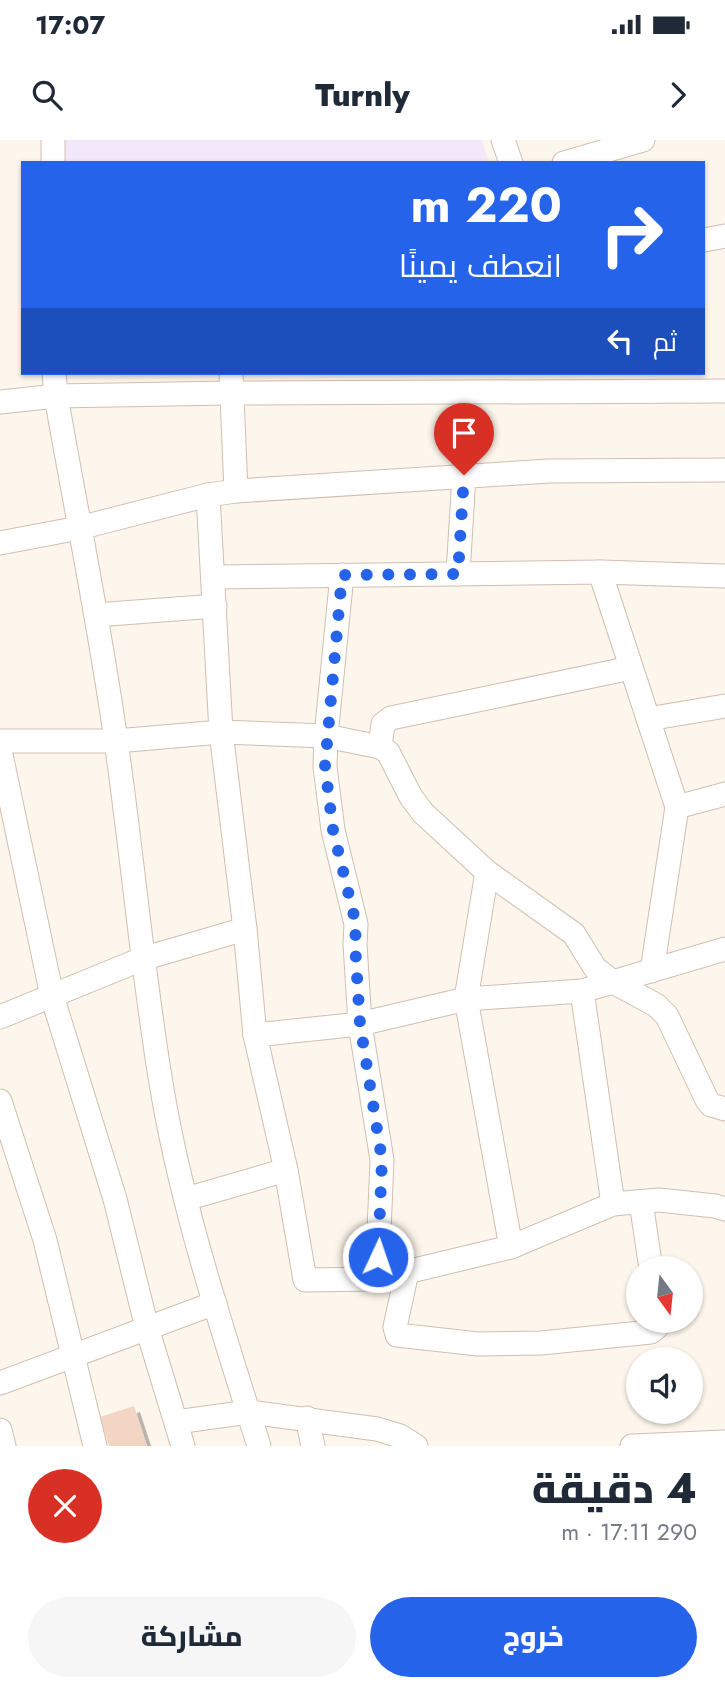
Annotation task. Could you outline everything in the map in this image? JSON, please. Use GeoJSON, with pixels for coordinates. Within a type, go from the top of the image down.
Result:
{"type":"FeatureCollection","features":[{"type":"Feature","properties":{"kind":"street"},"geometry":{"type":"LineString","coordinates":[[53,140],[53,161]]}},
{"type":"Feature","properties":{"kind":"street"},"geometry":{"type":"LineString","coordinates":[[503,140],[510,161]]}},
{"type":"Feature","properties":{"kind":"street"},"geometry":{"type":"LineString","coordinates":[[568,161],[595,147],[643,140]]}},
{"type":"Feature","properties":{"kind":"street"},"geometry":{"type":"LineString","coordinates":[[705,240],[725,236]]}},
{"type":"Feature","properties":{"kind":"street"},"geometry":{"type":"LineString","coordinates":[[54,375],[116,741],[142,959],[160,1078],[186,1199],[259,1446]]}},
{"type":"Feature","properties":{"kind":"street"},"geometry":{"type":"LineString","coordinates":[[0,402],[230,383],[524,382],[725,391]]}},
{"type":"Feature","properties":{"kind":"street"},"geometry":{"type":"LineString","coordinates":[[230,383],[236,491]]}},
{"type":"Feature","properties":{"kind":"street"},"geometry":{"type":"LineString","coordinates":[[0,542],[79,528],[208,495],[236,491],[549,471],[725,470]]}},
{"type":"Feature","properties":{"kind":"street"},"geometry":{"type":"LineString","coordinates":[[458,574],[464,475]]}},
{"type":"Feature","properties":{"kind":"street"},"geometry":{"type":"LineString","coordinates":[[208,495],[220,732],[245,929],[254,1035],[286,1170],[305,1280],[377,1279],[511,1247],[613,1204],[659,1200],[725,1209]]}},
{"type":"Feature","properties":{"kind":"street"},"geometry":{"type":"LineString","coordinates":[[600,572],[677,807],[652,971]]}},
{"type":"Feature","properties":{"kind":"street"},"geometry":{"type":"LineString","coordinates":[[213,577],[600,572],[725,576]]}},
{"type":"Feature","properties":{"kind":"street"},"geometry":{"type":"LineString","coordinates":[[342,575],[325,766],[328,803],[356,924],[360,1024],[382,1160],[377,1279]]}},
{"type":"Feature","properties":{"kind":"street"},"geometry":{"type":"LineString","coordinates":[[96,615],[215,606]]}},
{"type":"Feature","properties":{"kind":"street"},"geometry":{"type":"LineString","coordinates":[[380,747],[383,724],[391,718],[631,668]]}},
{"type":"Feature","properties":{"kind":"street"},"geometry":{"type":"LineString","coordinates":[[648,719],[725,706]]}},
{"type":"Feature","properties":{"kind":"street"},"geometry":{"type":"LineString","coordinates":[[0,741],[116,741],[220,732],[326,736],[380,747],[388,752],[406,788],[423,813],[486,872],[574,934],[595,968],[613,982],[656,1005],[667,1016],[707,1100],[711,1105],[725,1109]]}},
{"type":"Feature","properties":{"kind":"street"},"geometry":{"type":"LineString","coordinates":[[0,750],[52,996],[115,1199],[147,1328],[183,1446]]}},
{"type":"Feature","properties":{"kind":"street"},"geometry":{"type":"LineString","coordinates":[[677,807],[725,794]]}},
{"type":"Feature","properties":{"kind":"street"},"geometry":{"type":"LineString","coordinates":[[486,872],[466,999],[511,1247]]}},
{"type":"Feature","properties":{"kind":"street"},"geometry":{"type":"LineString","coordinates":[[0,1017],[142,959],[245,929]]}},
{"type":"Feature","properties":{"kind":"street"},"geometry":{"type":"LineString","coordinates":[[254,1035],[360,1024],[466,999],[582,991],[725,951]]}},
{"type":"Feature","properties":{"kind":"street"},"geometry":{"type":"LineString","coordinates":[[582,991],[613,1204]]}},
{"type":"Feature","properties":{"kind":"street"},"geometry":{"type":"LineString","coordinates":[[0,1101],[45,1240],[95,1446]]}},
{"type":"Feature","properties":{"kind":"street"},"geometry":{"type":"LineString","coordinates":[[186,1199],[286,1170]]}},
{"type":"Feature","properties":{"kind":"street"},"geometry":{"type":"LineString","coordinates":[[641,1202],[649,1256]]}},
{"type":"Feature","properties":{"kind":"street"},"geometry":{"type":"LineString","coordinates":[[407,1272],[395,1327],[397,1335],[478,1344],[541,1343],[631,1334]]}},
{"type":"Feature","properties":{"kind":"street"},"geometry":{"type":"LineString","coordinates":[[0,1384],[215,1303]]}},
{"type":"Feature","properties":{"kind":"street"},"geometry":{"type":"LineString","coordinates":[[176,1422],[248,1412],[377,1429],[400,1436],[416,1446]]}},
{"type":"Feature","properties":{"kind":"street"},"geometry":{"type":"LineString","coordinates":[[307,1418],[313,1446]]}},
{"type":"Feature","properties":{"kind":"street"},"geometry":{"type":"LineString","coordinates":[[0,1430],[4,1446]]}},
{"type":"Feature","properties":{"kind":"street"},"geometry":{"type":"LineString","coordinates":[[632,1446],[725,1442]]}},
{"type":"Feature","properties":{"kind":"shaded area"},"geometry":{"type":"Polygon","coordinates":[[[56,140],[482,140],[488,161],[53,161],[56,140]]]}},
{"type":"Feature","properties":{"kind":"building"},"geometry":{"type":"Polygon","coordinates":[[[134,1406],[147,1446],[109,1446],[100,1417],[134,1406]]]}},
{"type":"Feature","properties":{"kind":"route"},"geometry":{"type":"LineString","coordinates":[[378,1257],[382,1160],[360,1024],[356,924],[333,830],[325,766],[342,575],[458,574],[464,475]]}}]}
